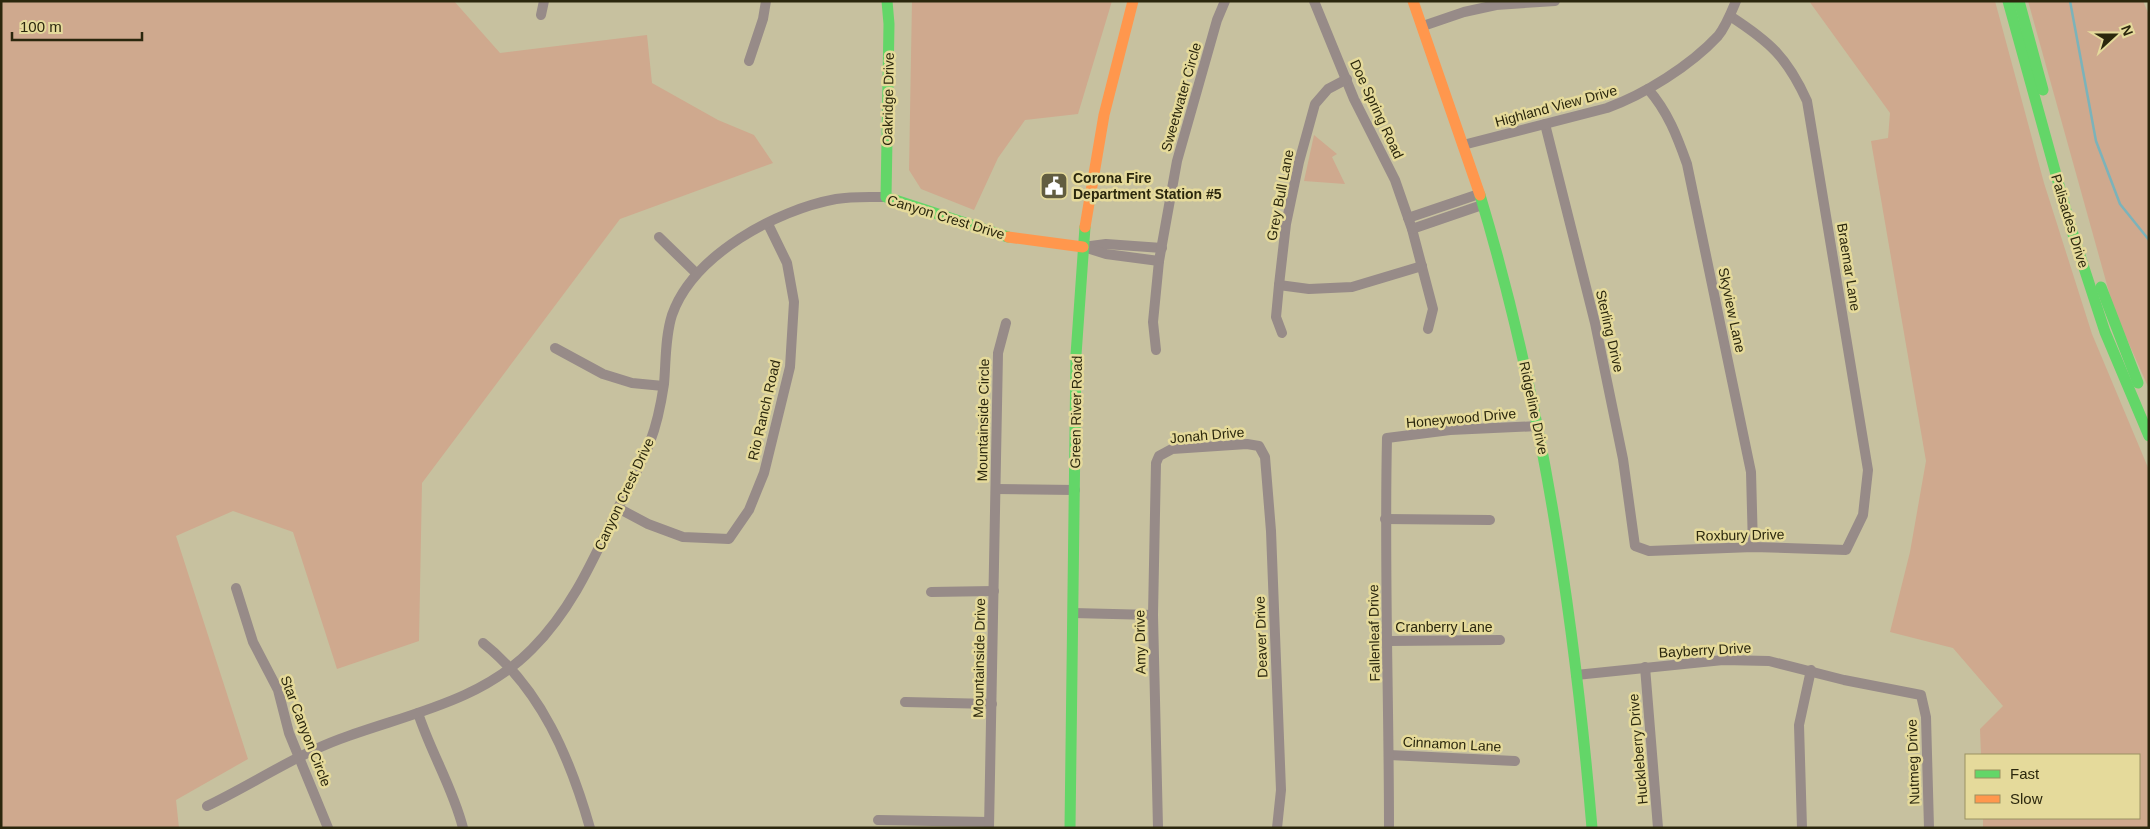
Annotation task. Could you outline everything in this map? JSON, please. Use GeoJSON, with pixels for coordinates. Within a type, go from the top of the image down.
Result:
{"type":"FeatureCollection","features":[{"type":"Feature","properties":{"kind":"street"},"geometry":{"type":"LineString","coordinates":[[540,15],[544,1]]}},
{"type":"Feature","properties":{"kind":"street"},"geometry":{"type":"LineString","coordinates":[[749,61],[763,20],[766,1]]}},
{"type":"Feature","properties":{"kind":"street","name":"Oakridge Drive"},"geometry":{"type":"LineString","coordinates":[[886,197],[889,24],[887,1]]}},
{"type":"Feature","properties":{"kind":"street","name":"Green River Road"},"geometry":{"type":"LineString","coordinates":[[1070,828],[1076,355],[1083,246],[1104,115],[1133,1]]}},
{"type":"Feature","properties":{"kind":"street","name":"Sweetwater Circle"},"geometry":{"type":"LineString","coordinates":[[1156,350],[1153,322],[1159,261],[1177,161],[1217,20],[1225,1]]}},
{"type":"Feature","properties":{"kind":"street","name":"Doe Spring Road"},"geometry":{"type":"LineString","coordinates":[[1314,1],[1354,99],[1395,180],[1412,229],[1433,309],[1428,329]]}},
{"type":"Feature","properties":{"kind":"street","name":"Ridgeline Drive"},"geometry":{"type":"LineString","coordinates":[[1413,1],[1481,200],[1510,304],[1538,426],[1558,540],[1576,675],[1592,828]]}},
{"type":"Feature","properties":{"kind":"street"},"geometry":{"type":"LineString","coordinates":[[1423,26],[1496,3],[1555,1]]}},
{"type":"Feature","properties":{"kind":"street","name":"Highland View Drive"},"geometry":{"type":"LineString","coordinates":[[1463,145],[1607,108],[1648,89],[1692,58],[1718,35],[1730,16],[1736,1]]}},
{"type":"Feature","properties":{"kind":"street","name":"Palisades Drive"},"geometry":{"type":"LineString","coordinates":[[2008,1],[2073,234],[2105,332],[2149,436]]}},
{"type":"Feature","properties":{"kind":"street","name":"Palisades Drive"},"geometry":{"type":"LineString","coordinates":[[2019,1],[2087,245],[2121,342],[2149,409]]}},
{"type":"Feature","properties":{"kind":"street","name":"Braemar Lane"},"geometry":{"type":"LineString","coordinates":[[1730,16],[1763,37],[1778,51],[1796,76],[1809,110],[1868,470],[1863,516],[1846,550]]}},
{"type":"Feature","properties":{"kind":"street","name":"Grey Bull Lane"},"geometry":{"type":"LineString","coordinates":[[1282,333],[1276,317],[1286,224],[1315,104],[1328,89],[1346,79]]}},
{"type":"Feature","properties":{"kind":"street","name":"Skyview Lane"},"geometry":{"type":"LineString","coordinates":[[1648,89],[1661,105],[1675,130],[1687,164],[1751,472],[1753,547]]}},
{"type":"Feature","properties":{"kind":"street","name":"Sterling Drive"},"geometry":{"type":"LineString","coordinates":[[1545,124],[1595,323],[1623,459],[1636,546]]}},
{"type":"Feature","properties":{"kind":"street","name":"Canyon Crest Drive"},"geometry":{"type":"LineString","coordinates":[[207,806],[340,739],[476,691],[510,669],[530,651],[566,610],[650,444],[664,386],[671,318],[680,295],[696,274],[728,246],[792,212],[829,201],[861,196],[886,197],[938,213],[988,232],[1026,240],[1083,246],[1106,244],[1162,248]]}},
{"type":"Feature","properties":{"kind":"street"},"geometry":{"type":"LineString","coordinates":[[1408,218],[1481,200]]}},
{"type":"Feature","properties":{"kind":"street"},"geometry":{"type":"LineString","coordinates":[[1412,229],[1481,200]]}},
{"type":"Feature","properties":{"kind":"street","name":"Rio Ranch Road"},"geometry":{"type":"LineString","coordinates":[[618,508],[648,524],[683,536],[729,539],[749,510],[764,474],[790,367],[794,302],[787,263],[768,224]]}},
{"type":"Feature","properties":{"kind":"street"},"geometry":{"type":"LineString","coordinates":[[659,236],[696,274]]}},
{"type":"Feature","properties":{"kind":"street","name":"Canyon Crest Drive"},"geometry":{"type":"LineString","coordinates":[[1083,246],[1106,254],[1159,261]]}},
{"type":"Feature","properties":{"kind":"street"},"geometry":{"type":"LineString","coordinates":[[1279,285],[1309,289],[1352,287],[1422,266]]}},
{"type":"Feature","properties":{"kind":"street","name":"Mountainside Circle"},"geometry":{"type":"LineString","coordinates":[[996,489],[998,353],[1006,323]]}},
{"type":"Feature","properties":{"kind":"street"},"geometry":{"type":"LineString","coordinates":[[555,348],[603,374],[632,383],[664,386]]}},
{"type":"Feature","properties":{"kind":"street","name":"Honeywood Drive"},"geometry":{"type":"LineString","coordinates":[[1387,438],[1450,430],[1538,426]]}},
{"type":"Feature","properties":{"kind":"street","name":"Fallenleaf Drive"},"geometry":{"type":"LineString","coordinates":[[1387,438],[1385,519],[1389,828]]}},
{"type":"Feature","properties":{"kind":"street","name":"Jonah Drive"},"geometry":{"type":"LineString","coordinates":[[1159,456],[1172,450],[1247,444],[1259,446]]}},
{"type":"Feature","properties":{"kind":"street","name":"Deaver Drive"},"geometry":{"type":"LineString","coordinates":[[1259,446],[1264,457],[1271,531],[1281,790],[1277,828]]}},
{"type":"Feature","properties":{"kind":"street","name":"Amy Drive"},"geometry":{"type":"LineString","coordinates":[[1158,828],[1152,615],[1155,476],[1156,463],[1159,456]]}},
{"type":"Feature","properties":{"kind":"street"},"geometry":{"type":"LineString","coordinates":[[996,489],[1075,490]]}},
{"type":"Feature","properties":{"kind":"street","name":"Mountainside Drive"},"geometry":{"type":"LineString","coordinates":[[989,825],[996,489]]}},
{"type":"Feature","properties":{"kind":"street"},"geometry":{"type":"LineString","coordinates":[[1385,519],[1490,520]]}},
{"type":"Feature","properties":{"kind":"street","name":"Roxbury Drive"},"geometry":{"type":"LineString","coordinates":[[1636,546],[1649,551],[1753,547],[1846,550]]}},
{"type":"Feature","properties":{"kind":"street","name":"Star Canyon Circle"},"geometry":{"type":"LineString","coordinates":[[236,588],[253,642],[278,690],[288,733],[328,828]]}},
{"type":"Feature","properties":{"kind":"street"},"geometry":{"type":"LineString","coordinates":[[932,592],[994,591]]}},
{"type":"Feature","properties":{"kind":"street"},"geometry":{"type":"LineString","coordinates":[[1073,613],[1152,615]]}},
{"type":"Feature","properties":{"kind":"street","name":"Cranberry Lane"},"geometry":{"type":"LineString","coordinates":[[1388,640],[1500,640]]}},
{"type":"Feature","properties":{"kind":"street"},"geometry":{"type":"LineString","coordinates":[[483,643],[525,685],[551,726],[573,773],[590,828]]}},
{"type":"Feature","properties":{"kind":"street","name":"Bayberry Drive"},"geometry":{"type":"LineString","coordinates":[[1576,675],[1723,660],[1768,661],[1811,670],[1844,680],[1921,695]]}},
{"type":"Feature","properties":{"kind":"street","name":"Huckleberry Drive"},"geometry":{"type":"LineString","coordinates":[[1645,667],[1658,828]]}},
{"type":"Feature","properties":{"kind":"street"},"geometry":{"type":"LineString","coordinates":[[1802,828],[1799,725],[1811,670]]}},
{"type":"Feature","properties":{"kind":"street","name":"Nutmeg Drive"},"geometry":{"type":"LineString","coordinates":[[1921,695],[1926,717],[1929,828]]}},
{"type":"Feature","properties":{"kind":"street"},"geometry":{"type":"LineString","coordinates":[[905,702],[992,704]]}},
{"type":"Feature","properties":{"kind":"street"},"geometry":{"type":"LineString","coordinates":[[418,713],[430,749],[458,808],[463,828]]}},
{"type":"Feature","properties":{"kind":"street","name":"Cinnamon Lane"},"geometry":{"type":"LineString","coordinates":[[1389,755],[1515,760]]}},
{"type":"Feature","properties":{"kind":"street"},"geometry":{"type":"LineString","coordinates":[[878,820],[989,825]]}},
{"type":"Feature","properties":{"kind":"shaded area"},"geometry":{"type":"Polygon","coordinates":[[[1,1],[454,1],[500,53],[647,35],[652,83],[718,120],[754,135],[773,163],[620,219],[422,483],[419,641],[337,669],[293,532],[233,511],[176,536],[248,759],[176,800],[179,828],[1,828],[1,1]]]}},
{"type":"Feature","properties":{"kind":"shaded area"},"geometry":{"type":"Polygon","coordinates":[[[912,1],[1112,1],[1078,114],[1025,120],[998,158],[974,210],[921,189],[909,170],[912,1]]]}},
{"type":"Feature","properties":{"kind":"shaded area"},"geometry":{"type":"Polygon","coordinates":[[[1809,1],[1995,1],[2044,183],[2092,334],[2149,470],[2149,828],[1983,828],[1983,819],[2140,819],[2140,754],[1981,754],[1980,729],[2003,706],[1953,648],[1890,632],[1910,552],[1926,461],[1871,141],[1888,138],[1890,113],[1809,1]]]}},
{"type":"Feature","properties":{"kind":"shaded area"},"geometry":{"type":"Polygon","coordinates":[[[2028,1],[2143,1],[2149,15],[2149,389],[2114,310],[2028,1]]]}},
{"type":"Feature","properties":{"kind":"shaded area"},"geometry":{"type":"Polygon","coordinates":[[[1314,135],[1337,154],[1332,157],[1345,184],[1304,181],[1314,135]]]}},
{"type":"Feature","properties":{"kind":"waterway"},"geometry":{"type":"LineString","coordinates":[[2070,1],[2096,141],[2120,204],[2149,240]]}},
{"type":"Feature","properties":{"kind":"traffic: fast"},"geometry":{"type":"LineString","coordinates":[[887,1],[889,24],[886,197],[1008,237]]}},
{"type":"Feature","properties":{"kind":"traffic: fast"},"geometry":{"type":"LineString","coordinates":[[2008,1],[2070,225],[2105,332],[2149,436]]}},
{"type":"Feature","properties":{"kind":"traffic: fast"},"geometry":{"type":"LineString","coordinates":[[2019,1],[2043,90]]}},
{"type":"Feature","properties":{"kind":"traffic: fast"},"geometry":{"type":"LineString","coordinates":[[1480,195],[1521,351],[1538,429],[1552,508],[1576,668],[1592,828]]}},
{"type":"Feature","properties":{"kind":"traffic: fast"},"geometry":{"type":"LineString","coordinates":[[1070,828],[1076,355],[1085,227]]}},
{"type":"Feature","properties":{"kind":"traffic: fast"},"geometry":{"type":"LineString","coordinates":[[2101,287],[2138,383]]}},
{"type":"Feature","properties":{"kind":"traffic: slow"},"geometry":{"type":"LineString","coordinates":[[1085,227],[1104,115],[1133,1]]}},
{"type":"Feature","properties":{"kind":"traffic: slow"},"geometry":{"type":"LineString","coordinates":[[1413,1],[1480,195]]}},
{"type":"Feature","properties":{"kind":"traffic: slow"},"geometry":{"type":"LineString","coordinates":[[1008,237],[1083,247]]}},
{"type":"Feature","properties":{"kind":"place","name":"Corona Fire Department Station #5"},"geometry":{"type":"Point","coordinates":[1054,186]}}]}
